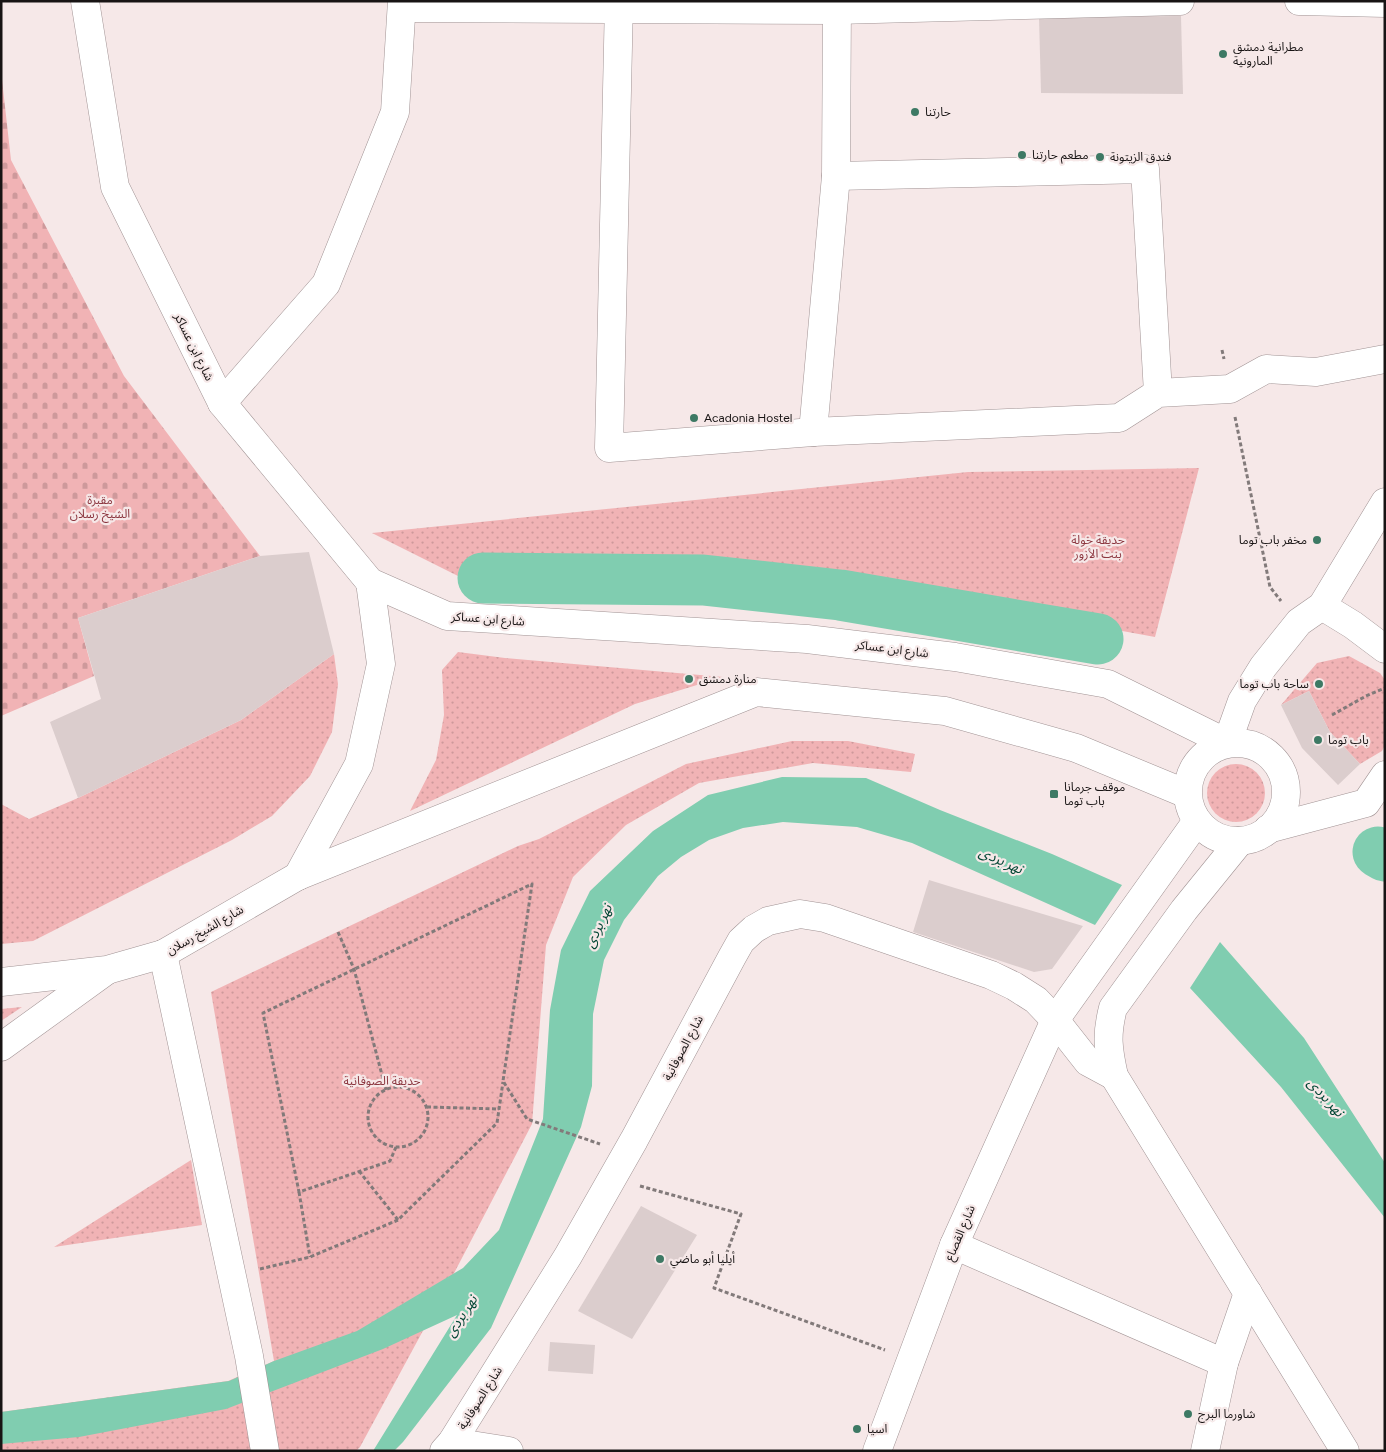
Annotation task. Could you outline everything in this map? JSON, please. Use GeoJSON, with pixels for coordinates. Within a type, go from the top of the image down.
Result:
{"type":"FeatureCollection","features":[{"type":"Feature","properties":{"kind":"street","name":"شارع ابن عساكر"},"geometry":{"type":"LineString","coordinates":[[86,1],[115,187],[222,403],[370,582],[447,616],[807,639],[955,656],[1108,684],[1227,743]]}},
{"type":"Feature","properties":{"kind":"street"},"geometry":{"type":"LineString","coordinates":[[222,403],[326,284],[395,112],[402,5],[836,6],[1180,1]]}},
{"type":"Feature","properties":{"kind":"street"},"geometry":{"type":"LineString","coordinates":[[1299,1],[1385,3]]}},
{"type":"Feature","properties":{"kind":"street"},"geometry":{"type":"LineString","coordinates":[[618,5],[609,448],[813,432],[1119,418],[1158,393],[1230,390],[1266,369],[1316,372],[1385,359]]}},
{"type":"Feature","properties":{"kind":"street"},"geometry":{"type":"LineString","coordinates":[[813,432],[836,176],[836,6]]}},
{"type":"Feature","properties":{"kind":"street"},"geometry":{"type":"LineString","coordinates":[[836,176],[1145,169],[1158,393]]}},
{"type":"Feature","properties":{"kind":"street"},"geometry":{"type":"LineString","coordinates":[[1227,743],[1242,701],[1264,667],[1299,622],[1322,606],[1385,502]]}},
{"type":"Feature","properties":{"kind":"street"},"geometry":{"type":"LineString","coordinates":[[298,876],[359,764],[381,664],[370,582]]}},
{"type":"Feature","properties":{"kind":"street"},"geometry":{"type":"LineString","coordinates":[[1322,606],[1353,625],[1385,649]]}},
{"type":"Feature","properties":{"kind":"street","name":"شارع الشيخ رسلان"},"geometry":{"type":"LineString","coordinates":[[107,970],[164,954],[298,876],[756,692],[945,710],[1076,748],[1187,794]]}},
{"type":"Feature","properties":{"kind":"street"},"geometry":{"type":"LineString","coordinates":[[1227,743],[1243,743],[1259,747],[1272,757],[1281,770],[1286,786],[1285,802],[1279,817],[1268,829],[1255,837],[1240,841],[1228,840],[1206,830],[1197,821],[1190,808],[1187,794],[1188,781],[1194,767],[1202,756],[1214,748],[1227,743]]}},
{"type":"Feature","properties":{"kind":"street"},"geometry":{"type":"LineString","coordinates":[[1268,829],[1376,808],[1385,775]]}},
{"type":"Feature","properties":{"kind":"street","name":"شارع القصاع"},"geometry":{"type":"LineString","coordinates":[[881,1450],[911,1359],[954,1245],[1055,1020],[1197,821]]}},
{"type":"Feature","properties":{"kind":"street"},"geometry":{"type":"LineString","coordinates":[[1240,841],[1184,910],[1113,1008],[1108,1027],[1108,1048],[1114,1076],[1345,1451]]}},
{"type":"Feature","properties":{"kind":"street","name":"شارع الصوفانية"},"geometry":{"type":"LineString","coordinates":[[448,1446],[568,1256],[613,1178],[741,942],[754,929],[768,921],[800,914],[825,918],[991,975],[1014,986],[1036,1000],[1055,1020],[1088,1062],[1114,1076]]}},
{"type":"Feature","properties":{"kind":"street"},"geometry":{"type":"LineString","coordinates":[[164,954],[232,1277],[265,1451]]}},
{"type":"Feature","properties":{"kind":"street"},"geometry":{"type":"LineString","coordinates":[[1,982],[107,970]]}},
{"type":"Feature","properties":{"kind":"street"},"geometry":{"type":"LineString","coordinates":[[1,1047],[107,970]]}},
{"type":"Feature","properties":{"kind":"street"},"geometry":{"type":"LineString","coordinates":[[954,1245],[1224,1363]]}},
{"type":"Feature","properties":{"kind":"street"},"geometry":{"type":"LineString","coordinates":[[1205,1451],[1224,1363],[1248,1293]]}},
{"type":"Feature","properties":{"kind":"street"},"geometry":{"type":"LineString","coordinates":[[448,1446],[509,1451]]}},
{"type":"Feature","properties":{"kind":"path"},"geometry":{"type":"LineString","coordinates":[[1222,350],[1270,587]]}},
{"type":"Feature","properties":{"kind":"path"},"geometry":{"type":"LineString","coordinates":[[1332,716],[1366,696],[1385,688]]}},
{"type":"Feature","properties":{"kind":"path"},"geometry":{"type":"LineString","coordinates":[[232,1277],[310,1257],[398,1220],[497,1123],[532,884],[262,1014],[299,1192],[310,1257]]}},
{"type":"Feature","properties":{"kind":"path"},"geometry":{"type":"LineString","coordinates":[[338,932],[354,969],[386,1090]]}},
{"type":"Feature","properties":{"kind":"path"},"geometry":{"type":"LineString","coordinates":[[503,1082],[527,1118],[626,1154]]}},
{"type":"Feature","properties":{"kind":"path"},"geometry":{"type":"LineString","coordinates":[[395,1087],[405,1088],[422,1098],[427,1107],[429,1117],[427,1127],[422,1136],[410,1145],[396,1147],[386,1145],[378,1140],[372,1132],[368,1112],[378,1096],[386,1090],[395,1087]]}},
{"type":"Feature","properties":{"kind":"path"},"geometry":{"type":"LineString","coordinates":[[427,1107],[499,1108]]}},
{"type":"Feature","properties":{"kind":"path"},"geometry":{"type":"LineString","coordinates":[[299,1192],[390,1161],[396,1147]]}},
{"type":"Feature","properties":{"kind":"path"},"geometry":{"type":"LineString","coordinates":[[359,1171],[398,1220]]}},
{"type":"Feature","properties":{"kind":"path"},"geometry":{"type":"LineString","coordinates":[[613,1178],[741,1214],[714,1288],[911,1359]]}},
{"type":"Feature","properties":{"kind":"green space","name":"مقبرة الشيخ رسلان"},"geometry":{"type":"Polygon","coordinates":[[[1,71],[11,160],[124,376],[260,556],[78,618],[94,676],[1,716],[1,71]]]}},
{"type":"Feature","properties":{"kind":"green space","name":"حديقة خولة بنت الأزور"},"geometry":{"type":"Polygon","coordinates":[[[1199,468],[1155,637],[865,584],[729,570],[482,588],[372,533],[968,472],[1199,468]]]}},
{"type":"Feature","properties":{"kind":"green space"},"geometry":{"type":"Polygon","coordinates":[[[458,652],[505,658],[723,677],[635,704],[410,811],[436,760],[444,715],[442,670],[458,652]]]}},
{"type":"Feature","properties":{"kind":"green space"},"geometry":{"type":"Polygon","coordinates":[[[334,654],[338,684],[332,732],[310,776],[272,816],[232,840],[33,941],[1,944],[1,804],[29,819],[78,798],[241,720],[334,654]]]}},
{"type":"Feature","properties":{"kind":"green space"},"geometry":{"type":"Polygon","coordinates":[[[1349,656],[1380,673],[1385,680],[1385,745],[1382,751],[1360,764],[1330,732],[1309,691],[1281,705],[1317,663],[1349,656]]]}},
{"type":"Feature","properties":{"kind":"green space","name":"حديقة الصوفانية"},"geometry":{"type":"Polygon","coordinates":[[[792,741],[848,741],[915,754],[911,772],[813,763],[699,783],[626,825],[573,877],[546,945],[532,1124],[451,1279],[360,1447],[356,1451],[1,1451],[1,1412],[228,1381],[274,1361],[211,992],[518,846],[539,839],[686,764],[792,741]]]}},
{"type":"Feature","properties":{"kind":"green space"},"geometry":{"type":"Polygon","coordinates":[[[1236,764],[1252,769],[1260,777],[1265,793],[1260,809],[1252,817],[1236,822],[1220,817],[1212,809],[1207,793],[1212,777],[1220,769],[1236,764]]]}},
{"type":"Feature","properties":{"kind":"green space"},"geometry":{"type":"Polygon","coordinates":[[[22,1007],[1,1021],[1,1009],[22,1007]]]}},
{"type":"Feature","properties":{"kind":"green space"},"geometry":{"type":"Polygon","coordinates":[[[191,1160],[202,1225],[54,1247],[191,1160]]]}},
{"type":"Feature","properties":{"kind":"water","name":"نهر بردى"},"geometry":{"type":"Polygon","coordinates":[[[782,777],[866,778],[940,810],[1052,854],[1122,885],[1095,925],[912,843],[857,827],[783,822],[743,828],[709,840],[681,857],[658,876],[624,920],[604,960],[593,1014],[592,1086],[581,1127],[491,1328],[394,1451],[373,1451],[457,1315],[383,1349],[226,1409],[79,1437],[1,1444],[1,1412],[229,1381],[274,1361],[357,1331],[463,1268],[499,1230],[543,1119],[550,1010],[561,950],[590,891],[653,831],[708,795],[782,777]]]}},
{"type":"Feature","properties":{"kind":"water","name":"نهر بردى"},"geometry":{"type":"Polygon","coordinates":[[[1220,942],[1304,1038],[1385,1163],[1385,1218],[1281,1087],[1190,988],[1220,942]]]}},
{"type":"Feature","properties":{"kind":"building"},"geometry":{"type":"Polygon","coordinates":[[[1181,16],[1183,94],[1041,93],[1039,17],[1181,16]]]}},
{"type":"Feature","properties":{"kind":"building"},"geometry":{"type":"Polygon","coordinates":[[[309,552],[334,654],[241,720],[78,798],[50,722],[101,699],[78,618],[260,556],[309,552]]]}},
{"type":"Feature","properties":{"kind":"building","name":"باب توما"},"geometry":{"type":"Polygon","coordinates":[[[1309,691],[1330,732],[1360,764],[1338,785],[1302,748],[1281,705],[1309,691]]]}},
{"type":"Feature","properties":{"kind":"building"},"geometry":{"type":"Polygon","coordinates":[[[929,880],[1083,926],[1052,969],[1034,972],[913,932],[929,880]]]}},
{"type":"Feature","properties":{"kind":"building"},"geometry":{"type":"Polygon","coordinates":[[[641,1206],[697,1235],[632,1339],[578,1311],[641,1206]]]}},
{"type":"Feature","properties":{"kind":"building"},"geometry":{"type":"Polygon","coordinates":[[[550,1342],[595,1345],[593,1374],[548,1371],[550,1342]]]}},
{"type":"Feature","properties":{"kind":"waterway"},"geometry":{"type":"LineString","coordinates":[[483,578],[703,580],[840,595],[1098,639]]}},
{"type":"Feature","properties":{"kind":"waterway"},"geometry":{"type":"LineString","coordinates":[[1378,852],[1385,856]]}},
{"type":"Feature","properties":{"kind":"place","name":"مطرانية دمشق المارونية"},"geometry":{"type":"Point","coordinates":[1223,54]}},
{"type":"Feature","properties":{"kind":"place","name":"حارتنا"},"geometry":{"type":"Point","coordinates":[915,112]}},
{"type":"Feature","properties":{"kind":"place","name":"مطعم حارتنا"},"geometry":{"type":"Point","coordinates":[1022,155]}},
{"type":"Feature","properties":{"kind":"place","name":"فندق الزيتونة"},"geometry":{"type":"Point","coordinates":[1100,157]}},
{"type":"Feature","properties":{"kind":"place","name":"Acadonia Hostel"},"geometry":{"type":"Point","coordinates":[694,418]}},
{"type":"Feature","properties":{"kind":"place","name":"مخفر باب توما"},"geometry":{"type":"Point","coordinates":[1317,540]}},
{"type":"Feature","properties":{"kind":"place","name":"منارة دمشق"},"geometry":{"type":"Point","coordinates":[689,679]}},
{"type":"Feature","properties":{"kind":"place","name":"ساحة باب توما"},"geometry":{"type":"Point","coordinates":[1319,684]}},
{"type":"Feature","properties":{"kind":"place","name":"باب توما"},"geometry":{"type":"Point","coordinates":[1318,740]}},
{"type":"Feature","properties":{"kind":"place","name":"موقف جرمانا باب توما"},"geometry":{"type":"Point","coordinates":[1054,794]}},
{"type":"Feature","properties":{"kind":"place","name":"أيليا أبو ماضي"},"geometry":{"type":"Point","coordinates":[660,1259]}},
{"type":"Feature","properties":{"kind":"place","name":"شاورما البرج"},"geometry":{"type":"Point","coordinates":[1188,1414]}},
{"type":"Feature","properties":{"kind":"place","name":"اسيا"},"geometry":{"type":"Point","coordinates":[857,1429]}}]}
